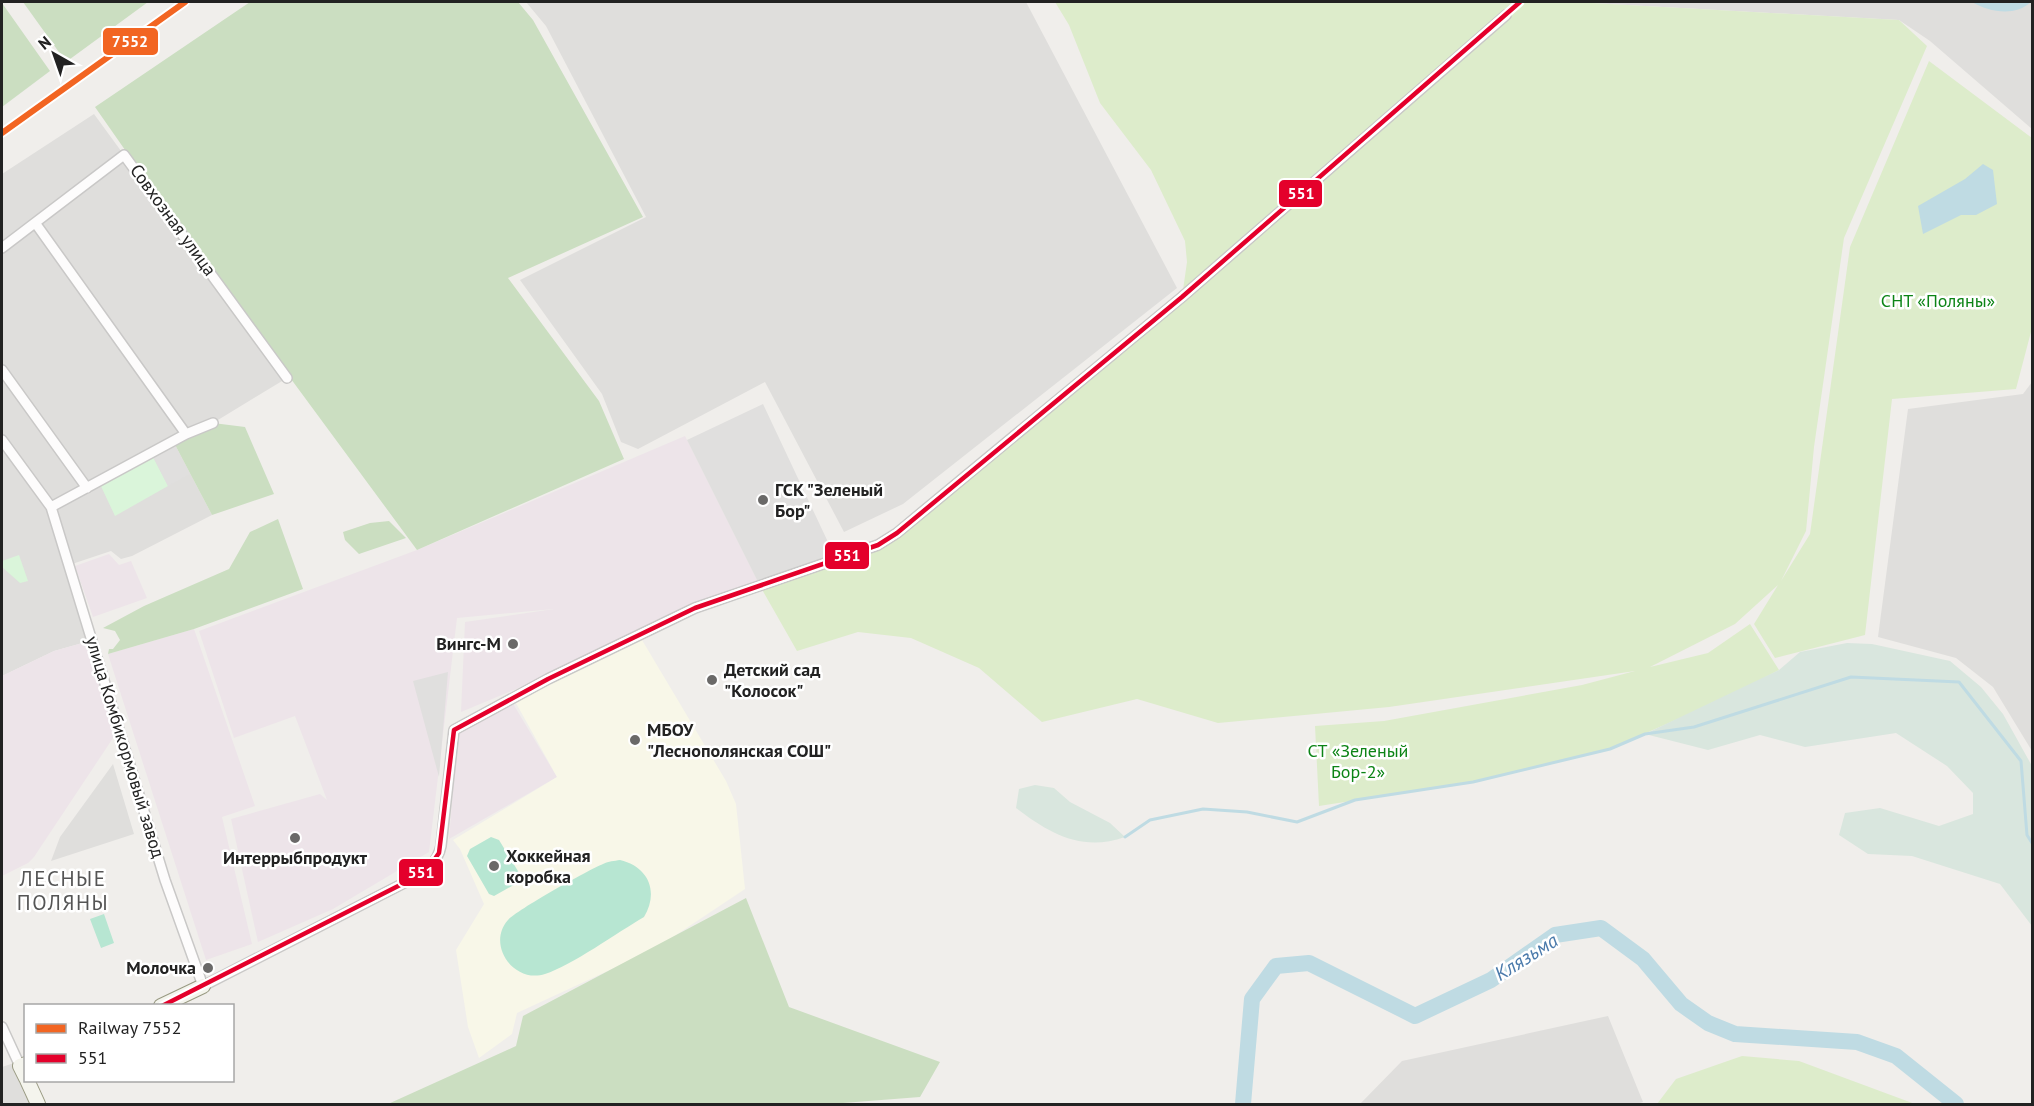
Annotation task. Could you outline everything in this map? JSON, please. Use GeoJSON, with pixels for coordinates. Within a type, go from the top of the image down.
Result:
{"type":"FeatureCollection","features":[{"type":"Feature","properties":{"kind":"street"},"geometry":{"type":"LineString","coordinates":[[163,1004],[203,986],[432,866],[437,860],[441,846],[454,730],[548,679],[695,608],[878,545],[897,533],[1182,297],[1506,15]]}},
{"type":"Feature","properties":{"kind":"street","name":"Совхозная улица"},"geometry":{"type":"LineString","coordinates":[[2,249],[124,155],[287,378]]}},
{"type":"Feature","properties":{"kind":"street"},"geometry":{"type":"LineString","coordinates":[[36,224],[186,434]]}},
{"type":"Feature","properties":{"kind":"street"},"geometry":{"type":"LineString","coordinates":[[2,370],[87,488]]}},
{"type":"Feature","properties":{"kind":"street"},"geometry":{"type":"LineString","coordinates":[[51,507],[186,434],[213,423]]}},
{"type":"Feature","properties":{"kind":"street","name":"улица Комбикормовый завод"},"geometry":{"type":"LineString","coordinates":[[2,440],[51,507],[165,880],[203,986]]}},
{"type":"Feature","properties":{"kind":"street"},"geometry":{"type":"LineString","coordinates":[[2,1027],[24,1070]]}},
{"type":"Feature","properties":{"kind":"street"},"geometry":{"type":"LineString","coordinates":[[29,1082],[38,1104]]}},
{"type":"Feature","properties":{"kind":"shaded area"},"geometry":{"type":"Polygon","coordinates":[[[526,2],[1026,2],[1177,288],[903,504],[844,532],[765,382],[638,449],[621,442],[602,394],[520,280],[646,217],[546,26],[526,2]]]}},
{"type":"Feature","properties":{"kind":"shaded area"},"geometry":{"type":"Polygon","coordinates":[[[1574,2],[2032,2],[2032,129],[1930,41],[1899,20],[1574,2]]]}},
{"type":"Feature","properties":{"kind":"shaded area"},"geometry":{"type":"Polygon","coordinates":[[[94,114],[287,378],[213,423],[173,441],[212,515],[132,556],[121,559],[111,551],[69,565],[93,640],[54,651],[2,676],[2,174],[94,114]]]}},
{"type":"Feature","properties":{"kind":"shaded area"},"geometry":{"type":"Polygon","coordinates":[[[2032,382],[2032,751],[1993,687],[1956,658],[1878,637],[1908,409],[2023,394],[2032,382]]]}},
{"type":"Feature","properties":{"kind":"shaded area","name":"ГСК \"Зеленый Бор\""},"geometry":{"type":"Polygon","coordinates":[[[763,404],[836,559],[760,586],[687,440],[763,404]]]}},
{"type":"Feature","properties":{"kind":"shaded area"},"geometry":{"type":"Polygon","coordinates":[[[685,436],[760,586],[695,608],[600,654],[461,712],[465,622],[554,609],[457,618],[429,852],[333,909],[258,942],[231,819],[320,794],[327,800],[295,716],[234,738],[199,631],[417,550],[685,436]]]}},
{"type":"Feature","properties":{"kind":"shaded area"},"geometry":{"type":"Polygon","coordinates":[[[173,441],[190,474],[168,486],[151,453],[173,441]]]}},
{"type":"Feature","properties":{"kind":"shaded area"},"geometry":{"type":"Polygon","coordinates":[[[109,554],[119,565],[131,561],[147,598],[93,617],[75,566],[109,554]]]}},
{"type":"Feature","properties":{"kind":"shaded area"},"geometry":{"type":"Polygon","coordinates":[[[194,629],[255,806],[222,817],[252,944],[206,960],[108,654],[194,629]]]}},
{"type":"Feature","properties":{"kind":"shaded area"},"geometry":{"type":"Polygon","coordinates":[[[639,635],[726,781],[736,804],[745,889],[655,949],[517,1013],[512,1034],[479,1058],[468,1027],[456,950],[484,904],[460,849],[453,840],[557,777],[516,703],[639,635]]]}},
{"type":"Feature","properties":{"kind":"shaded area"},"geometry":{"type":"Polygon","coordinates":[[[86,642],[115,735],[34,857],[28,863],[2,876],[2,676],[54,651],[86,642]]]}},
{"type":"Feature","properties":{"kind":"shaded area"},"geometry":{"type":"Polygon","coordinates":[[[1847,643],[1872,644],[1950,661],[1981,687],[2003,714],[2032,766],[2032,926],[2000,884],[1912,856],[1868,854],[1839,835],[1845,813],[1880,808],[1939,826],[1973,814],[1973,793],[1947,766],[1896,733],[1805,747],[1760,735],[1708,750],[1645,734],[1779,670],[1800,652],[1847,643]]]}},
{"type":"Feature","properties":{"kind":"shaded area"},"geometry":{"type":"Polygon","coordinates":[[[448,672],[439,777],[413,681],[448,672]]]}},
{"type":"Feature","properties":{"kind":"shaded area","name":"Вингс-М"},"geometry":{"type":"Polygon","coordinates":[[[512,702],[557,777],[449,839],[458,731],[512,702]]]}},
{"type":"Feature","properties":{"kind":"shaded area"},"geometry":{"type":"Polygon","coordinates":[[[113,764],[134,834],[51,861],[60,837],[113,764]]]}},
{"type":"Feature","properties":{"kind":"shaded area"},"geometry":{"type":"Polygon","coordinates":[[[1035,785],[1054,788],[1070,802],[1110,823],[1125,837],[1109,841],[1081,841],[1067,838],[1041,826],[1016,808],[1019,789],[1035,785]]]}},
{"type":"Feature","properties":{"kind":"shaded area"},"geometry":{"type":"Polygon","coordinates":[[[1608,1016],[1643,1102],[1636,1104],[1360,1104],[1402,1061],[1608,1016]]]}},
{"type":"Feature","properties":{"kind":"shaded area"},"geometry":{"type":"Polygon","coordinates":[[[14,1063],[32,1104],[2,1104],[2,1067],[14,1063]]]}},
{"type":"Feature","properties":{"kind":"green space"},"geometry":{"type":"Polygon","coordinates":[[[23,2],[148,2],[66,62],[23,2]]]}},
{"type":"Feature","properties":{"kind":"green space"},"geometry":{"type":"Polygon","coordinates":[[[250,2],[518,2],[533,20],[643,217],[508,278],[599,401],[624,459],[417,550],[174,220],[95,107],[250,2]]]}},
{"type":"Feature","properties":{"kind":"green space"},"geometry":{"type":"Polygon","coordinates":[[[1055,2],[1574,2],[1899,20],[1927,46],[1844,238],[1814,447],[1806,531],[1781,581],[1810,534],[1850,247],[1929,61],[2032,138],[2032,328],[2016,389],[1892,399],[1865,635],[1775,658],[1754,624],[1778,585],[1735,624],[1650,667],[1708,653],[1750,624],[1779,670],[1723,699],[1610,749],[1473,782],[1319,806],[1315,726],[1384,721],[1582,685],[1635,671],[1389,707],[1218,723],[1137,699],[1042,722],[979,668],[911,638],[858,632],[797,651],[760,586],[878,545],[1182,297],[1187,262],[1185,241],[1151,170],[1100,103],[1069,25],[1055,2]]]}},
{"type":"Feature","properties":{"kind":"green space"},"geometry":{"type":"Polygon","coordinates":[[[2,3],[50,71],[2,107],[2,3]]]}},
{"type":"Feature","properties":{"kind":"green space"},"geometry":{"type":"Polygon","coordinates":[[[213,423],[245,427],[274,494],[212,515],[173,441],[213,423]]]}},
{"type":"Feature","properties":{"kind":"green space"},"geometry":{"type":"Polygon","coordinates":[[[151,453],[168,486],[115,516],[99,482],[151,453]]]}},
{"type":"Feature","properties":{"kind":"green space"},"geometry":{"type":"Polygon","coordinates":[[[278,519],[303,589],[194,629],[108,654],[109,649],[113,649],[120,640],[115,631],[103,628],[144,606],[229,569],[250,532],[278,519]]]}},
{"type":"Feature","properties":{"kind":"green space"},"geometry":{"type":"Polygon","coordinates":[[[389,521],[406,538],[359,554],[345,540],[343,532],[370,523],[389,521]]]}},
{"type":"Feature","properties":{"kind":"green space"},"geometry":{"type":"Polygon","coordinates":[[[19,555],[28,581],[20,583],[2,567],[2,561],[19,555]]]}},
{"type":"Feature","properties":{"kind":"green space","name":"Хоккейная коробка"},"geometry":{"type":"Polygon","coordinates":[[[491,837],[499,840],[521,876],[519,882],[494,896],[489,894],[467,856],[470,849],[491,837]]]}},
{"type":"Feature","properties":{"kind":"green space"},"geometry":{"type":"Polygon","coordinates":[[[620,860],[638,868],[648,882],[651,899],[644,917],[556,970],[534,976],[514,968],[502,951],[500,940],[502,930],[508,920],[538,899],[583,874],[605,863],[620,860]]]}},
{"type":"Feature","properties":{"kind":"green space"},"geometry":{"type":"Polygon","coordinates":[[[746,898],[789,1007],[940,1062],[920,1097],[830,1104],[388,1104],[516,1046],[523,1016],[746,898]]]}},
{"type":"Feature","properties":{"kind":"green space"},"geometry":{"type":"Polygon","coordinates":[[[104,914],[114,943],[101,948],[90,919],[104,914]]]}},
{"type":"Feature","properties":{"kind":"green space"},"geometry":{"type":"Polygon","coordinates":[[[1742,1056],[1799,1061],[1915,1104],[1657,1104],[1676,1079],[1742,1056]]]}},
{"type":"Feature","properties":{"kind":"water"},"geometry":{"type":"Polygon","coordinates":[[[1972,2],[2031,2],[2017,10],[2002,11],[1972,2]]]}},
{"type":"Feature","properties":{"kind":"water"},"geometry":{"type":"Polygon","coordinates":[[[1983,164],[1993,170],[1997,204],[1976,215],[1961,215],[1923,234],[1918,206],[1965,179],[1983,164]]]}},
{"type":"Feature","properties":{"kind":"waterway"},"geometry":{"type":"LineString","coordinates":[[1125,837],[1150,820],[1203,809],[1247,812],[1297,822],[1355,800],[1473,782],[1610,749],[1645,734],[1694,727],[1851,677],[1959,682],[2021,761],[2027,835],[2032,843]]}},
{"type":"Feature","properties":{"kind":"waterway","name":"Клязьма"},"geometry":{"type":"LineString","coordinates":[[1243,1104],[1252,999],[1276,966],[1309,963],[1415,1016],[1491,980],[1555,935],[1601,928],[1643,959],[1681,1004],[1708,1023],[1735,1034],[1857,1042],[1896,1056],[1956,1104]]}},
{"type":"Feature","properties":{"kind":"rail line","name":"7552"},"geometry":{"type":"LineString","coordinates":[[2,133],[185,2]]}},
{"type":"Feature","properties":{"kind":"transit line","name":"551"},"geometry":{"type":"LineString","coordinates":[[166,1004],[408,881],[429,867],[439,853],[454,730],[548,679],[695,608],[878,545],[897,533],[1182,297],[1520,2]]}},
{"type":"Feature","properties":{"kind":"place","name":"ГСК \"Зеленый Бор\""},"geometry":{"type":"Point","coordinates":[763,500]}},
{"type":"Feature","properties":{"kind":"place","name":"Вингс-М"},"geometry":{"type":"Point","coordinates":[513,644]}},
{"type":"Feature","properties":{"kind":"place","name":"Детский сад \"Колосок\""},"geometry":{"type":"Point","coordinates":[712,680]}},
{"type":"Feature","properties":{"kind":"place","name":"МБОУ \"Леснополянская СОШ\""},"geometry":{"type":"Point","coordinates":[635,740]}},
{"type":"Feature","properties":{"kind":"place","name":"Интеррыбпродукт"},"geometry":{"type":"Point","coordinates":[295,838]}},
{"type":"Feature","properties":{"kind":"place","name":"Хоккейная коробка"},"geometry":{"type":"Point","coordinates":[494,866]}},
{"type":"Feature","properties":{"kind":"place","name":"Молочка"},"geometry":{"type":"Point","coordinates":[208,968]}},
{"type":"Feature","properties":{"kind":"district","name":"ЛЕСНЫЕ ПОЛЯНЫ"},"geometry":{"type":"Point","coordinates":[63,891]}},
{"type":"Feature","properties":{"kind":"park label","name":"СНТ «Поляны»"},"geometry":{"type":"Point","coordinates":[1938,301]}},
{"type":"Feature","properties":{"kind":"park label","name":"СТ «Зеленый Бор-2»"},"geometry":{"type":"Point","coordinates":[1358,762]}}]}
